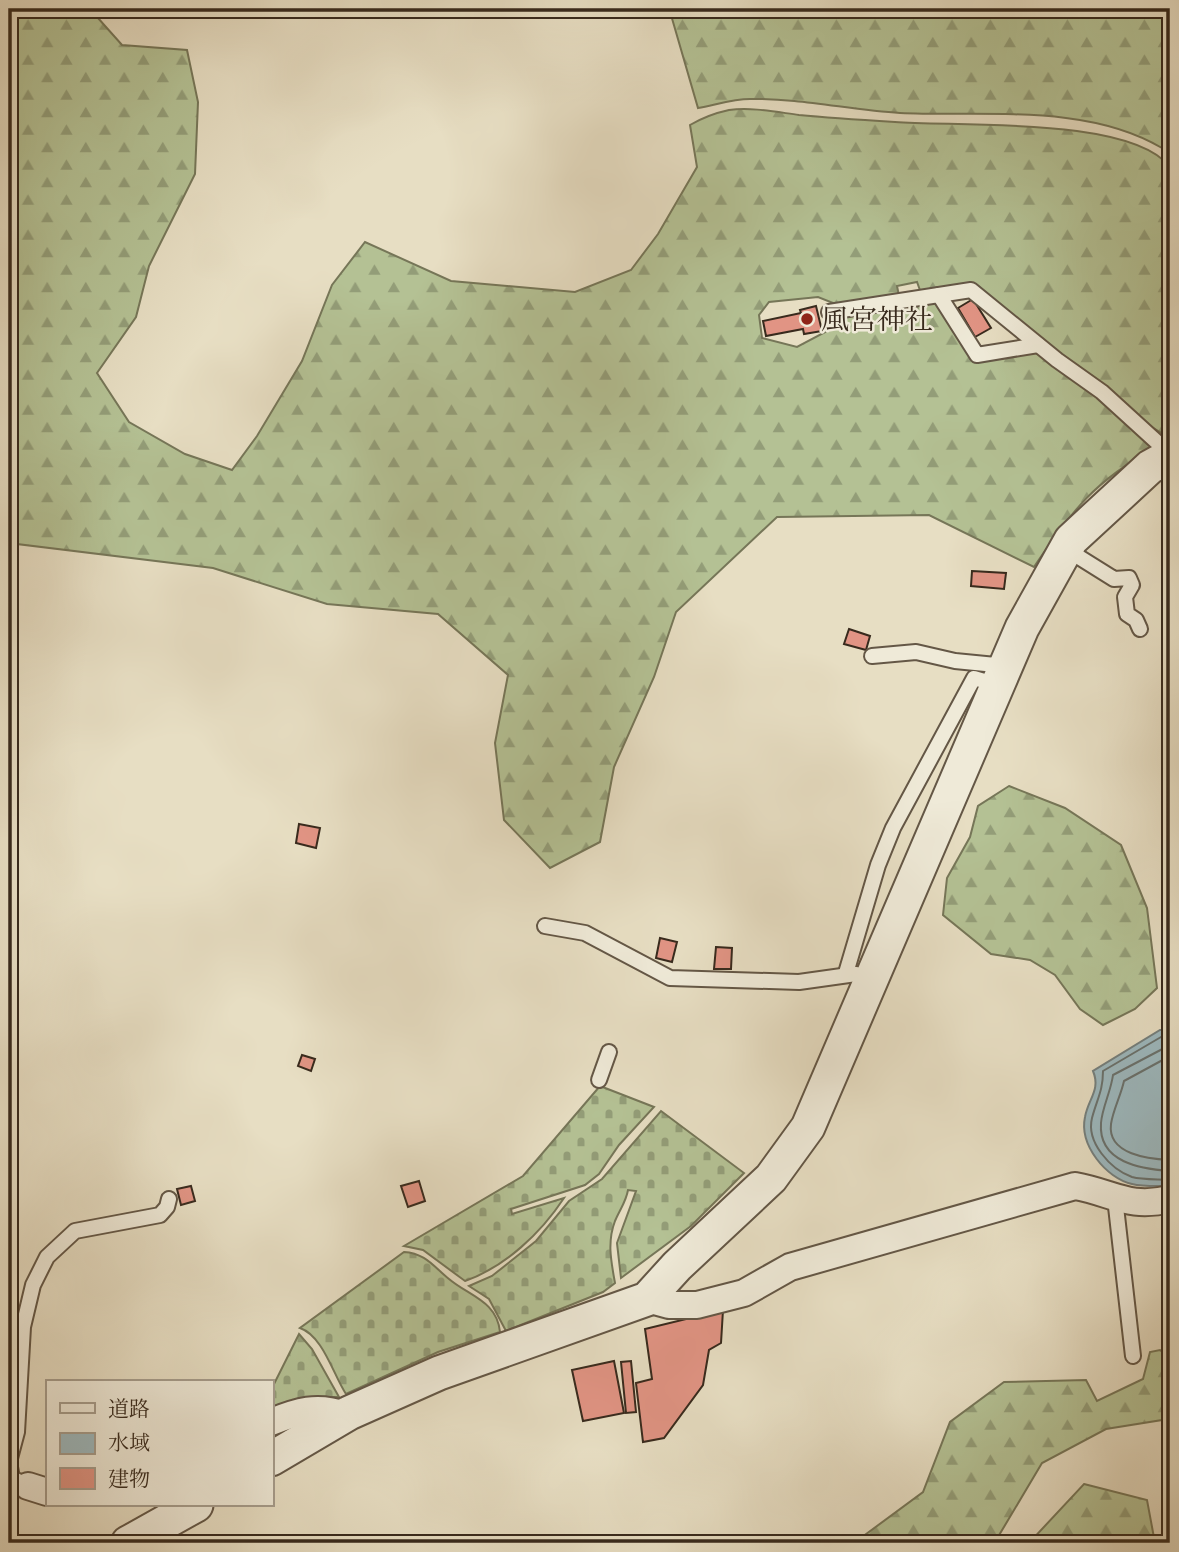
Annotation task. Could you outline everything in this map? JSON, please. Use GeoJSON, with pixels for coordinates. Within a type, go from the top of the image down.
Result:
{"type":"FeatureCollection","features":[{"type":"Feature","properties":{"kind":"street"},"geometry":{"type":"LineString","coordinates":[[273,1458],[345,1415],[439,1373],[647,1299],[677,1266],[771,1178],[808,1127],[860,975],[1022,628],[1071,540],[1150,467],[1165,449]]}},
{"type":"Feature","properties":{"kind":"street"},"geometry":{"type":"LineString","coordinates":[[647,1299],[669,1306],[697,1304],[744,1293],[790,1267],[1076,1186],[1124,1202],[1170,1199]]}},
{"type":"Feature","properties":{"kind":"street"},"geometry":{"type":"LineString","coordinates":[[273,1421],[300,1410],[326,1408],[345,1415]]}},
{"type":"Feature","properties":{"kind":"street"},"geometry":{"type":"LineString","coordinates":[[128,1543],[194,1506]]}},
{"type":"Feature","properties":{"kind":"lane"},"geometry":{"type":"LineString","coordinates":[[829,312],[971,290],[1038,345],[1102,392],[1165,449]]}},
{"type":"Feature","properties":{"kind":"lane"},"geometry":{"type":"LineString","coordinates":[[939,295],[977,355],[1038,345]]}},
{"type":"Feature","properties":{"kind":"lane"},"geometry":{"type":"LineString","coordinates":[[1066,549],[1114,579],[1129,578],[1132,584],[1125,597],[1127,614],[1136,620],[1140,629]]}},
{"type":"Feature","properties":{"kind":"lane"},"geometry":{"type":"LineString","coordinates":[[872,656],[916,652],[1002,675]]}},
{"type":"Feature","properties":{"kind":"lane"},"geometry":{"type":"LineString","coordinates":[[545,926],[585,933],[670,978],[799,982],[860,975]]}},
{"type":"Feature","properties":{"kind":"lane"},"geometry":{"type":"LineString","coordinates":[[599,1080],[609,1052]]}},
{"type":"Feature","properties":{"kind":"lane"},"geometry":{"type":"LineString","coordinates":[[1115,1198],[1133,1356]]}},
{"type":"Feature","properties":{"kind":"lane"},"geometry":{"type":"LineString","coordinates":[[38,1489],[12,1478],[9,1462],[17,1432],[23,1327],[33,1285],[47,1256],[75,1231],[160,1214],[167,1207],[169,1199]]}},
{"type":"Feature","properties":{"kind":"green space"},"geometry":{"type":"Polygon","coordinates":[[[9,9],[90,9],[122,45],[187,50],[198,102],[195,174],[149,266],[136,317],[97,373],[129,422],[185,454],[232,470],[257,436],[302,361],[332,285],[365,242],[451,281],[575,292],[631,270],[658,234],[697,167],[690,125],[714,114],[738,109],[895,122],[1041,127],[1119,139],[1149,151],[1170,167],[1170,438],[1150,426],[976,285],[921,293],[917,282],[897,286],[899,296],[838,305],[818,297],[769,302],[759,315],[762,338],[797,347],[831,329],[841,314],[936,299],[974,360],[1039,350],[1104,401],[1155,448],[1100,485],[1060,529],[1034,567],[929,515],[777,517],[676,612],[654,677],[614,767],[600,842],[550,868],[504,820],[495,743],[508,675],[438,614],[327,604],[213,568],[9,543],[9,9]]]}},
{"type":"Feature","properties":{"kind":"green space"},"geometry":{"type":"Polygon","coordinates":[[[705,9],[1170,9],[1170,141],[1162,148],[1101,124],[1034,115],[900,113],[769,99],[737,100],[698,108],[671,15],[682,18],[705,9]]]}},
{"type":"Feature","properties":{"kind":"green space"},"geometry":{"type":"Polygon","coordinates":[[[1009,786],[1065,808],[1121,845],[1147,908],[1157,988],[1135,1009],[1103,1025],[1080,1009],[1055,975],[1030,960],[991,954],[943,915],[947,878],[970,837],[978,806],[1009,786]]]}},
{"type":"Feature","properties":{"kind":"green space"},"geometry":{"type":"Polygon","coordinates":[[[600,1086],[654,1107],[619,1145],[599,1174],[585,1185],[511,1209],[512,1214],[564,1198],[533,1236],[508,1258],[465,1281],[423,1250],[404,1246],[523,1176],[600,1086]]]}},
{"type":"Feature","properties":{"kind":"green space"},"geometry":{"type":"Polygon","coordinates":[[[661,1111],[744,1173],[691,1226],[621,1278],[617,1243],[636,1191],[628,1190],[611,1236],[615,1283],[603,1292],[506,1331],[489,1299],[469,1286],[492,1276],[536,1241],[569,1201],[602,1179],[661,1111]]]}},
{"type":"Feature","properties":{"kind":"green space"},"geometry":{"type":"Polygon","coordinates":[[[404,1252],[429,1261],[457,1285],[481,1300],[494,1313],[500,1332],[438,1352],[346,1394],[321,1347],[308,1332],[300,1328],[404,1252]]]}},
{"type":"Feature","properties":{"kind":"green space"},"geometry":{"type":"Polygon","coordinates":[[[299,1334],[312,1349],[339,1397],[325,1397],[273,1413],[273,1386],[299,1334]]]}},
{"type":"Feature","properties":{"kind":"green space"},"geometry":{"type":"Polygon","coordinates":[[[1160,1350],[1170,1358],[1170,1410],[1162,1420],[1106,1429],[1042,1463],[995,1542],[1008,1543],[854,1543],[923,1492],[950,1422],[1004,1382],[1086,1380],[1097,1401],[1143,1379],[1150,1352],[1160,1350]]]}},
{"type":"Feature","properties":{"kind":"green space"},"geometry":{"type":"Polygon","coordinates":[[[1084,1484],[1147,1500],[1155,1543],[1029,1543],[1084,1484]]]}},
{"type":"Feature","properties":{"kind":"water"},"geometry":{"type":"Polygon","coordinates":[[[1160,1030],[1170,1030],[1170,1186],[1137,1185],[1122,1181],[1104,1168],[1097,1159],[1086,1138],[1085,1117],[1096,1084],[1093,1071],[1160,1030]]]}},
{"type":"Feature","properties":{"kind":"building"},"geometry":{"type":"Polygon","coordinates":[[[973,299],[991,328],[975,337],[958,308],[973,299]]]}},
{"type":"Feature","properties":{"kind":"building"},"geometry":{"type":"Polygon","coordinates":[[[816,306],[822,331],[804,334],[803,329],[766,336],[763,321],[801,313],[800,310],[816,306]]]}},
{"type":"Feature","properties":{"kind":"building"},"geometry":{"type":"Polygon","coordinates":[[[972,571],[1006,573],[1004,589],[971,586],[972,571]]]}},
{"type":"Feature","properties":{"kind":"building"},"geometry":{"type":"Polygon","coordinates":[[[849,629],[870,636],[866,650],[844,644],[849,629]]]}},
{"type":"Feature","properties":{"kind":"building"},"geometry":{"type":"Polygon","coordinates":[[[299,824],[320,828],[316,848],[296,843],[299,824]]]}},
{"type":"Feature","properties":{"kind":"building"},"geometry":{"type":"Polygon","coordinates":[[[660,938],[677,942],[672,962],[656,958],[660,938]]]}},
{"type":"Feature","properties":{"kind":"building"},"geometry":{"type":"Polygon","coordinates":[[[716,947],[732,948],[731,969],[714,969],[716,947]]]}},
{"type":"Feature","properties":{"kind":"building"},"geometry":{"type":"Polygon","coordinates":[[[302,1055],[315,1059],[311,1071],[298,1066],[302,1055]]]}},
{"type":"Feature","properties":{"kind":"building"},"geometry":{"type":"Polygon","coordinates":[[[419,1181],[425,1201],[408,1207],[401,1186],[419,1181]]]}},
{"type":"Feature","properties":{"kind":"building"},"geometry":{"type":"Polygon","coordinates":[[[191,1186],[195,1201],[181,1205],[177,1189],[191,1186]]]}},
{"type":"Feature","properties":{"kind":"building"},"geometry":{"type":"Polygon","coordinates":[[[723,1310],[721,1343],[709,1350],[703,1385],[664,1438],[643,1442],[636,1383],[652,1379],[645,1329],[723,1310]]]}},
{"type":"Feature","properties":{"kind":"building"},"geometry":{"type":"Polygon","coordinates":[[[614,1361],[624,1413],[583,1421],[572,1370],[614,1361]]]}},
{"type":"Feature","properties":{"kind":"building"},"geometry":{"type":"Polygon","coordinates":[[[631,1361],[636,1412],[626,1413],[621,1362],[631,1361]]]}},
{"type":"Feature","properties":{"kind":"place","name":"風宮神社"},"geometry":{"type":"Point","coordinates":[807,319]}}]}
